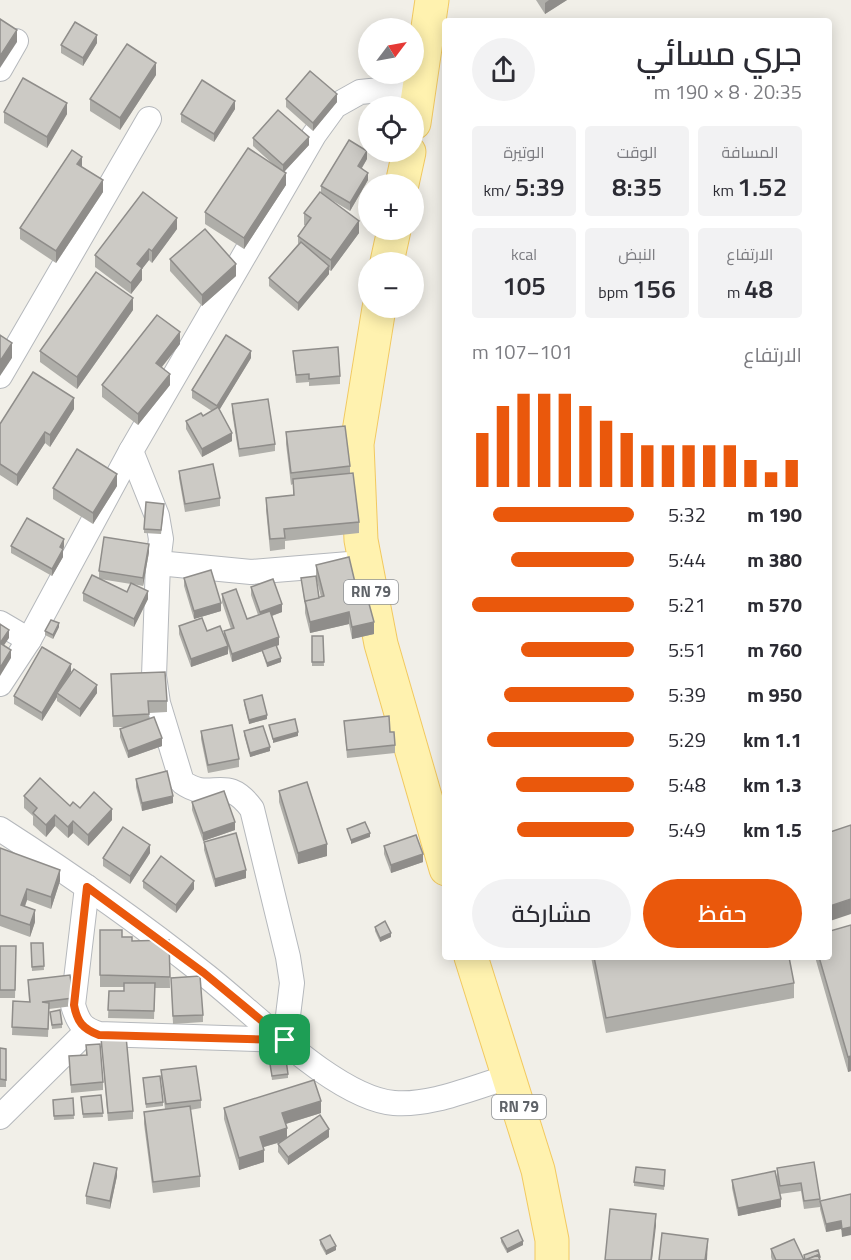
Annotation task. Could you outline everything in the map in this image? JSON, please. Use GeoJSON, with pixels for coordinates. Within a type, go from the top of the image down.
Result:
{"type":"FeatureCollection","features":[{"type":"Feature","properties":{"kind":"main road"},"geometry":{"type":"LineString","coordinates":[[419,96],[432,0]]}},
{"type":"Feature","properties":{"kind":"main road","name":"RN 79"},"geometry":{"type":"LineString","coordinates":[[376,318],[357,444],[361,540],[381,644],[442,855]]}},
{"type":"Feature","properties":{"kind":"main road","name":"RN 79"},"geometry":{"type":"LineString","coordinates":[[472,960],[538,1170],[552,1240],[552,1260]]}},
{"type":"Feature","properties":{"kind":"street"},"geometry":{"type":"LineString","coordinates":[[0,69],[16,41]]}},
{"type":"Feature","properties":{"kind":"street"},"geometry":{"type":"LineString","coordinates":[[0,684],[29,640],[131,450],[314,135],[335,106],[360,92],[421,86]]}},
{"type":"Feature","properties":{"kind":"street"},"geometry":{"type":"LineString","coordinates":[[0,376],[149,119]]}},
{"type":"Feature","properties":{"kind":"street"},"geometry":{"type":"LineString","coordinates":[[131,450],[158,516],[161,539],[153,651],[158,703],[182,782],[189,788],[203,791],[234,790],[242,795],[252,809],[291,974],[285,1040]]}},
{"type":"Feature","properties":{"kind":"street"},"geometry":{"type":"LineString","coordinates":[[158,563],[251,572],[365,562]]}},
{"type":"Feature","properties":{"kind":"street"},"geometry":{"type":"LineString","coordinates":[[0,623],[29,640]]}},
{"type":"Feature","properties":{"kind":"street"},"geometry":{"type":"LineString","coordinates":[[0,829],[87,887],[204,973],[285,1040],[354,1090],[393,1103],[429,1100],[509,1077]]}},
{"type":"Feature","properties":{"kind":"street"},"geometry":{"type":"LineString","coordinates":[[87,887],[74,1005],[77,1020],[87,1031],[99,1035],[285,1040]]}},
{"type":"Feature","properties":{"kind":"street"},"geometry":{"type":"LineString","coordinates":[[0,1117],[87,1031]]}},
{"type":"Feature","properties":{"kind":"building"},"geometry":{"type":"Polygon","coordinates":[[[0,19],[17,30],[0,56],[0,19]]]}},
{"type":"Feature","properties":{"kind":"building"},"geometry":{"type":"Polygon","coordinates":[[[75,22],[97,35],[83,58],[61,45],[75,22]]]}},
{"type":"Feature","properties":{"kind":"building"},"geometry":{"type":"Polygon","coordinates":[[[127,44],[156,63],[120,118],[90,99],[127,44]]]}},
{"type":"Feature","properties":{"kind":"building"},"geometry":{"type":"Polygon","coordinates":[[[310,71],[337,94],[313,123],[286,99],[310,71]]]}},
{"type":"Feature","properties":{"kind":"building"},"geometry":{"type":"Polygon","coordinates":[[[23,78],[67,103],[47,137],[4,112],[23,78]]]}},
{"type":"Feature","properties":{"kind":"building"},"geometry":{"type":"Polygon","coordinates":[[[202,80],[235,101],[214,134],[181,114],[202,80]]]}},
{"type":"Feature","properties":{"kind":"building"},"geometry":{"type":"Polygon","coordinates":[[[278,110],[309,137],[283,165],[253,138],[278,110]]]}},
{"type":"Feature","properties":{"kind":"building"},"geometry":{"type":"Polygon","coordinates":[[[349,140],[358,146],[358,162],[360,162],[358,166],[368,173],[358,174],[358,190],[350,203],[321,186],[349,140]]]}},
{"type":"Feature","properties":{"kind":"building"},"geometry":{"type":"Polygon","coordinates":[[[248,148],[286,173],[244,238],[205,212],[248,148]]]}},
{"type":"Feature","properties":{"kind":"building"},"geometry":{"type":"Polygon","coordinates":[[[72,150],[82,157],[77,164],[103,180],[56,251],[20,228],[72,150]]]}},
{"type":"Feature","properties":{"kind":"building"},"geometry":{"type":"Polygon","coordinates":[[[143,192],[177,218],[152,251],[149,249],[137,264],[142,268],[131,283],[95,255],[143,192]]]}},
{"type":"Feature","properties":{"kind":"building"},"geometry":{"type":"Polygon","coordinates":[[[320,192],[358,222],[331,260],[298,236],[311,218],[304,213],[320,192]]]}},
{"type":"Feature","properties":{"kind":"building"},"geometry":{"type":"Polygon","coordinates":[[[205,229],[236,264],[202,295],[170,259],[205,229]]]}},
{"type":"Feature","properties":{"kind":"building"},"geometry":{"type":"Polygon","coordinates":[[[301,242],[329,266],[298,303],[269,278],[301,242]]]}},
{"type":"Feature","properties":{"kind":"building"},"geometry":{"type":"Polygon","coordinates":[[[96,272],[133,298],[77,377],[40,351],[96,272]]]}},
{"type":"Feature","properties":{"kind":"building"},"geometry":{"type":"Polygon","coordinates":[[[157,315],[180,332],[156,363],[170,374],[138,414],[102,385],[157,315]]]}},
{"type":"Feature","properties":{"kind":"building"},"geometry":{"type":"Polygon","coordinates":[[[0,335],[12,343],[0,361],[0,335]]]}},
{"type":"Feature","properties":{"kind":"building"},"geometry":{"type":"Polygon","coordinates":[[[226,335],[251,351],[217,406],[192,390],[226,335]]]}},
{"type":"Feature","properties":{"kind":"building"},"geometry":{"type":"Polygon","coordinates":[[[338,347],[340,376],[309,379],[309,374],[296,375],[293,351],[338,347]]]}},
{"type":"Feature","properties":{"kind":"building"},"geometry":{"type":"Polygon","coordinates":[[[33,372],[74,398],[50,435],[45,432],[17,475],[0,464],[0,424],[33,372]]]}},
{"type":"Feature","properties":{"kind":"building"},"geometry":{"type":"Polygon","coordinates":[[[268,399],[275,444],[239,449],[232,404],[268,399]]]}},
{"type":"Feature","properties":{"kind":"building"},"geometry":{"type":"Polygon","coordinates":[[[218,407],[232,433],[202,449],[186,421],[201,413],[203,416],[218,407]]]}},
{"type":"Feature","properties":{"kind":"building"},"geometry":{"type":"Polygon","coordinates":[[[345,426],[350,466],[291,473],[286,432],[345,426]]]}},
{"type":"Feature","properties":{"kind":"building"},"geometry":{"type":"Polygon","coordinates":[[[77,449],[117,474],[93,513],[53,488],[77,449]]]}},
{"type":"Feature","properties":{"kind":"building"},"geometry":{"type":"Polygon","coordinates":[[[213,464],[220,498],[185,504],[179,471],[213,464]]]}},
{"type":"Feature","properties":{"kind":"building"},"geometry":{"type":"Polygon","coordinates":[[[353,473],[359,522],[284,529],[285,538],[270,539],[266,498],[294,495],[293,479],[353,473]]]}},
{"type":"Feature","properties":{"kind":"building"},"geometry":{"type":"Polygon","coordinates":[[[146,502],[164,504],[161,530],[144,529],[146,502]]]}},
{"type":"Feature","properties":{"kind":"building"},"geometry":{"type":"Polygon","coordinates":[[[27,518],[64,539],[60,547],[63,549],[52,569],[11,546],[27,518]]]}},
{"type":"Feature","properties":{"kind":"building"},"geometry":{"type":"Polygon","coordinates":[[[104,537],[149,544],[143,578],[99,571],[104,537]]]}},
{"type":"Feature","properties":{"kind":"building"},"geometry":{"type":"Polygon","coordinates":[[[349,557],[357,591],[365,589],[374,622],[352,627],[349,612],[310,622],[305,601],[324,596],[316,565],[349,557]]]}},
{"type":"Feature","properties":{"kind":"building"},"geometry":{"type":"Polygon","coordinates":[[[211,570],[221,603],[194,611],[184,578],[211,570]]]}},
{"type":"Feature","properties":{"kind":"building"},"geometry":{"type":"Polygon","coordinates":[[[92,575],[127,592],[131,583],[148,591],[134,619],[83,593],[92,575]]]}},
{"type":"Feature","properties":{"kind":"building"},"geometry":{"type":"Polygon","coordinates":[[[316,576],[319,598],[305,602],[301,578],[316,576]]]}},
{"type":"Feature","properties":{"kind":"building"},"geometry":{"type":"Polygon","coordinates":[[[273,579],[282,604],[260,612],[251,587],[273,579]]]}},
{"type":"Feature","properties":{"kind":"building"},"geometry":{"type":"Polygon","coordinates":[[[236,589],[247,619],[270,611],[279,637],[232,654],[224,631],[234,628],[222,594],[236,589]]]}},
{"type":"Feature","properties":{"kind":"building"},"geometry":{"type":"Polygon","coordinates":[[[202,618],[207,631],[220,626],[228,646],[191,659],[179,626],[202,618]]]}},
{"type":"Feature","properties":{"kind":"building"},"geometry":{"type":"Polygon","coordinates":[[[51,620],[59,623],[53,635],[45,631],[51,620]]]}},
{"type":"Feature","properties":{"kind":"building"},"geometry":{"type":"Polygon","coordinates":[[[0,624],[9,630],[0,643],[0,624]]]}},
{"type":"Feature","properties":{"kind":"building"},"geometry":{"type":"Polygon","coordinates":[[[312,636],[323,636],[324,662],[312,662],[312,636]]]}},
{"type":"Feature","properties":{"kind":"building"},"geometry":{"type":"Polygon","coordinates":[[[0,643],[11,650],[0,668],[0,643]]]}},
{"type":"Feature","properties":{"kind":"building"},"geometry":{"type":"Polygon","coordinates":[[[276,645],[281,658],[267,663],[262,650],[276,645]]]}},
{"type":"Feature","properties":{"kind":"building"},"geometry":{"type":"Polygon","coordinates":[[[42,647],[71,664],[42,713],[14,696],[42,647]]]}},
{"type":"Feature","properties":{"kind":"building"},"geometry":{"type":"Polygon","coordinates":[[[74,669],[97,685],[80,709],[57,693],[74,669]]]}},
{"type":"Feature","properties":{"kind":"building"},"geometry":{"type":"Polygon","coordinates":[[[165,672],[167,701],[148,701],[149,714],[113,716],[111,674],[165,672]]]}},
{"type":"Feature","properties":{"kind":"building"},"geometry":{"type":"Polygon","coordinates":[[[262,695],[267,715],[249,720],[244,700],[262,695]]]}},
{"type":"Feature","properties":{"kind":"building"},"geometry":{"type":"Polygon","coordinates":[[[389,716],[390,732],[394,732],[395,745],[347,750],[344,721],[389,716]]]}},
{"type":"Feature","properties":{"kind":"building"},"geometry":{"type":"Polygon","coordinates":[[[154,717],[162,738],[128,751],[120,729],[154,717]]]}},
{"type":"Feature","properties":{"kind":"building"},"geometry":{"type":"Polygon","coordinates":[[[295,719],[298,732],[273,739],[269,725],[295,719]]]}},
{"type":"Feature","properties":{"kind":"building"},"geometry":{"type":"Polygon","coordinates":[[[232,725],[239,759],[208,765],[201,731],[232,725]]]}},
{"type":"Feature","properties":{"kind":"building"},"geometry":{"type":"Polygon","coordinates":[[[263,726],[270,747],[250,753],[244,731],[263,726]]]}},
{"type":"Feature","properties":{"kind":"building"},"geometry":{"type":"Polygon","coordinates":[[[167,771],[173,796],[142,803],[136,779],[167,771]]]}},
{"type":"Feature","properties":{"kind":"building"},"geometry":{"type":"Polygon","coordinates":[[[40,778],[70,806],[73,802],[80,808],[94,792],[112,809],[88,835],[73,821],[68,827],[55,815],[46,825],[33,813],[37,808],[24,796],[40,778]]]}},
{"type":"Feature","properties":{"kind":"building"},"geometry":{"type":"Polygon","coordinates":[[[307,782],[327,844],[298,853],[279,791],[307,782]]]}},
{"type":"Feature","properties":{"kind":"building"},"geometry":{"type":"Polygon","coordinates":[[[224,791],[235,822],[203,833],[192,802],[224,791]]]}},
{"type":"Feature","properties":{"kind":"building"},"geometry":{"type":"Polygon","coordinates":[[[365,822],[370,833],[351,840],[347,829],[365,822]]]}},
{"type":"Feature","properties":{"kind":"building"},"geometry":{"type":"Polygon","coordinates":[[[851,825],[851,899],[832,905],[832,831],[851,825]]]}},
{"type":"Feature","properties":{"kind":"building"},"geometry":{"type":"Polygon","coordinates":[[[123,827],[150,845],[130,876],[103,858],[123,827]]]}},
{"type":"Feature","properties":{"kind":"building"},"geometry":{"type":"Polygon","coordinates":[[[236,833],[246,870],[215,879],[204,842],[236,833]]]}},
{"type":"Feature","properties":{"kind":"building"},"geometry":{"type":"Polygon","coordinates":[[[416,835],[423,854],[391,865],[384,846],[416,835]]]}},
{"type":"Feature","properties":{"kind":"building"},"geometry":{"type":"Polygon","coordinates":[[[0,848],[60,870],[51,897],[27,889],[21,905],[35,910],[30,925],[0,915],[0,848]]]}},
{"type":"Feature","properties":{"kind":"building"},"geometry":{"type":"Polygon","coordinates":[[[161,856],[194,881],[176,905],[143,881],[161,856]]]}},
{"type":"Feature","properties":{"kind":"building"},"geometry":{"type":"Polygon","coordinates":[[[385,921],[391,933],[380,938],[375,927],[385,921]]]}},
{"type":"Feature","properties":{"kind":"building"},"geometry":{"type":"Polygon","coordinates":[[[851,925],[851,1056],[848,1057],[820,960],[832,960],[832,930],[851,925]]]}},
{"type":"Feature","properties":{"kind":"building"},"geometry":{"type":"Polygon","coordinates":[[[100,930],[122,930],[122,937],[132,937],[132,941],[169,940],[170,977],[100,975],[100,930]]]}},
{"type":"Feature","properties":{"kind":"building"},"geometry":{"type":"Polygon","coordinates":[[[31,943],[43,943],[44,966],[32,967],[31,943]]]}},
{"type":"Feature","properties":{"kind":"building"},"geometry":{"type":"Polygon","coordinates":[[[0,946],[16,946],[15,990],[0,990],[0,946]]]}},
{"type":"Feature","properties":{"kind":"building"},"geometry":{"type":"Polygon","coordinates":[[[595,960],[790,960],[794,983],[606,1018],[595,960]]]}},
{"type":"Feature","properties":{"kind":"building"},"geometry":{"type":"Polygon","coordinates":[[[70,975],[73,998],[42,1002],[49,1003],[48,1029],[12,1027],[13,1001],[30,1002],[28,980],[70,975]]]}},
{"type":"Feature","properties":{"kind":"building"},"geometry":{"type":"Polygon","coordinates":[[[200,976],[203,1015],[173,1016],[171,978],[200,976]]]}},
{"type":"Feature","properties":{"kind":"building"},"geometry":{"type":"Polygon","coordinates":[[[124,983],[155,983],[154,1011],[108,1010],[109,991],[124,991],[124,983]]]}},
{"type":"Feature","properties":{"kind":"building"},"geometry":{"type":"Polygon","coordinates":[[[60,1010],[62,1024],[52,1025],[50,1012],[60,1010]]]}},
{"type":"Feature","properties":{"kind":"building"},"geometry":{"type":"Polygon","coordinates":[[[126,1036],[133,1111],[108,1113],[101,1038],[126,1036]]]}},
{"type":"Feature","properties":{"kind":"building"},"geometry":{"type":"Polygon","coordinates":[[[100,1044],[103,1082],[71,1085],[69,1056],[87,1055],[86,1045],[100,1044]]]}},
{"type":"Feature","properties":{"kind":"building"},"geometry":{"type":"Polygon","coordinates":[[[0,1048],[6,1049],[6,1080],[0,1079],[0,1048]]]}},
{"type":"Feature","properties":{"kind":"building"},"geometry":{"type":"Polygon","coordinates":[[[286,1060],[288,1074],[272,1076],[270,1064],[286,1060]]]}},
{"type":"Feature","properties":{"kind":"building"},"geometry":{"type":"Polygon","coordinates":[[[196,1066],[201,1100],[166,1104],[161,1070],[196,1066]]]}},
{"type":"Feature","properties":{"kind":"building"},"geometry":{"type":"Polygon","coordinates":[[[160,1076],[163,1102],[146,1104],[143,1078],[160,1076]]]}},
{"type":"Feature","properties":{"kind":"building"},"geometry":{"type":"Polygon","coordinates":[[[314,1080],[321,1101],[282,1113],[287,1128],[260,1137],[264,1150],[239,1158],[224,1108],[314,1080]]]}},
{"type":"Feature","properties":{"kind":"building"},"geometry":{"type":"Polygon","coordinates":[[[101,1095],[103,1113],[83,1114],[81,1097],[101,1095]]]}},
{"type":"Feature","properties":{"kind":"building"},"geometry":{"type":"Polygon","coordinates":[[[73,1098],[74,1115],[54,1116],[53,1100],[73,1098]]]}},
{"type":"Feature","properties":{"kind":"building"},"geometry":{"type":"Polygon","coordinates":[[[190,1106],[200,1176],[153,1182],[144,1112],[190,1106]]]}},
{"type":"Feature","properties":{"kind":"building"},"geometry":{"type":"Polygon","coordinates":[[[320,1115],[329,1129],[288,1157],[278,1144],[320,1115]]]}},
{"type":"Feature","properties":{"kind":"building"},"geometry":{"type":"Polygon","coordinates":[[[814,1162],[820,1199],[804,1201],[801,1183],[780,1186],[777,1168],[814,1162]]]}},
{"type":"Feature","properties":{"kind":"building"},"geometry":{"type":"Polygon","coordinates":[[[94,1163],[117,1168],[110,1201],[86,1196],[94,1163]]]}},
{"type":"Feature","properties":{"kind":"building"},"geometry":{"type":"Polygon","coordinates":[[[636,1167],[665,1170],[664,1186],[634,1182],[636,1167]]]}},
{"type":"Feature","properties":{"kind":"building"},"geometry":{"type":"Polygon","coordinates":[[[775,1171],[781,1199],[738,1208],[732,1180],[775,1171]]]}},
{"type":"Feature","properties":{"kind":"building"},"geometry":{"type":"Polygon","coordinates":[[[851,1194],[851,1227],[842,1229],[841,1221],[826,1224],[820,1201],[851,1194]]]}},
{"type":"Feature","properties":{"kind":"building"},"geometry":{"type":"Polygon","coordinates":[[[610,1209],[656,1214],[651,1260],[605,1260],[610,1209]]]}},
{"type":"Feature","properties":{"kind":"building"},"geometry":{"type":"Polygon","coordinates":[[[518,1230],[523,1241],[507,1249],[501,1238],[518,1230]]]}},
{"type":"Feature","properties":{"kind":"building"},"geometry":{"type":"Polygon","coordinates":[[[662,1233],[708,1239],[705,1260],[659,1260],[662,1233]]]}},
{"type":"Feature","properties":{"kind":"building"},"geometry":{"type":"Polygon","coordinates":[[[330,1235],[336,1246],[326,1251],[320,1240],[330,1235]]]}},
{"type":"Feature","properties":{"kind":"building"},"geometry":{"type":"Polygon","coordinates":[[[794,1239],[804,1260],[776,1260],[771,1249],[794,1239]]]}},
{"type":"Feature","properties":{"kind":"building"},"geometry":{"type":"Polygon","coordinates":[[[818,1250],[820,1257],[818,1255],[805,1260],[804,1255],[818,1250]]]}},
{"type":"Feature","properties":{"kind":"building"},"geometry":{"type":"Polygon","coordinates":[[[818,1255],[820,1260],[805,1260],[818,1255]]]}},
{"type":"Feature","properties":{"kind":"route"},"geometry":{"type":"LineString","coordinates":[[87,887],[204,973],[285,1040],[99,1035],[87,1031],[77,1020],[74,1005],[87,887]]}}]}
